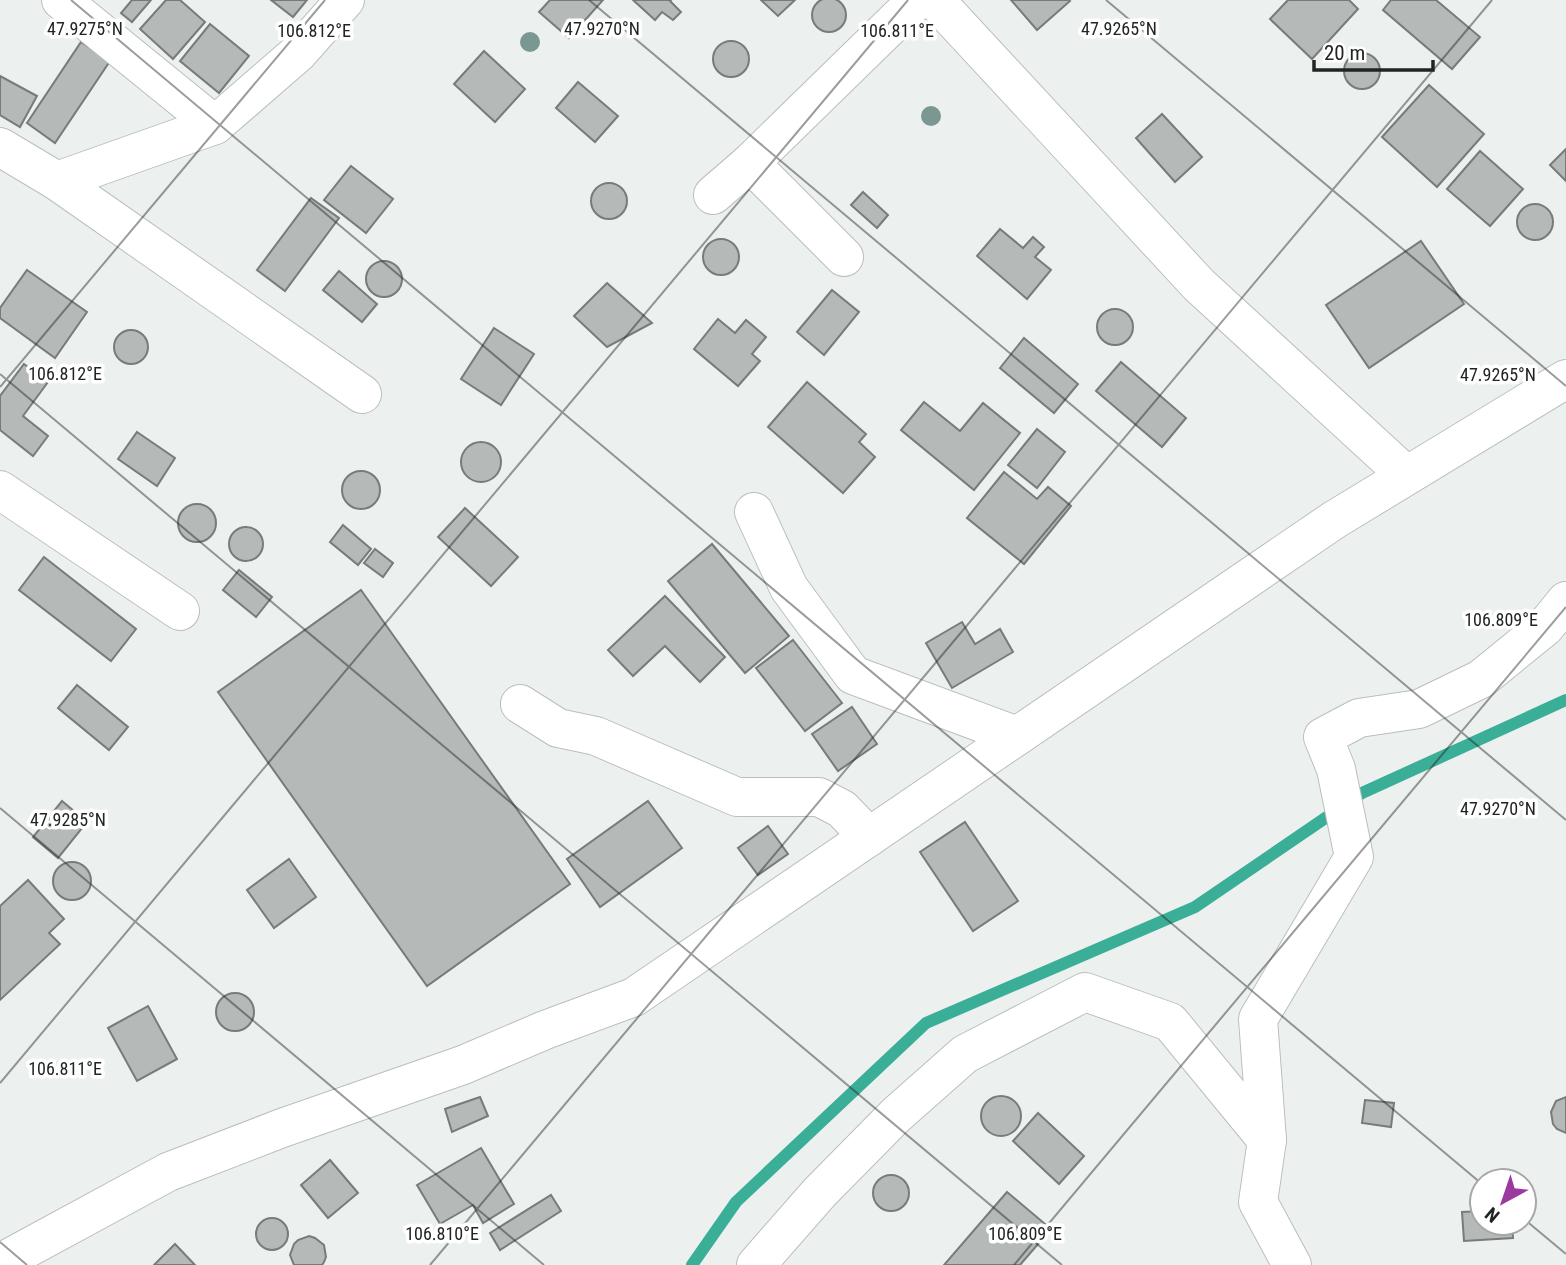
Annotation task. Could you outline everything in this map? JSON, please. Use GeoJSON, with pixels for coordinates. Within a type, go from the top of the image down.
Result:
{"type":"FeatureCollection","features":[{"type":"Feature","properties":{"kind":"street"},"geometry":{"type":"LineString","coordinates":[[61,0],[215,125]]}},
{"type":"Feature","properties":{"kind":"street"},"geometry":{"type":"LineString","coordinates":[[57,181],[215,125],[298,53],[345,0]]}},
{"type":"Feature","properties":{"kind":"street"},"geometry":{"type":"LineString","coordinates":[[713,195],[750,163],[917,0]]}},
{"type":"Feature","properties":{"kind":"street"},"geometry":{"type":"LineString","coordinates":[[935,0],[1199,285],[1406,475]]}},
{"type":"Feature","properties":{"kind":"street"},"geometry":{"type":"LineString","coordinates":[[0,147],[57,181],[362,394]]}},
{"type":"Feature","properties":{"kind":"street"},"geometry":{"type":"LineString","coordinates":[[750,163],[844,257]]}},
{"type":"Feature","properties":{"kind":"street"},"geometry":{"type":"LineString","coordinates":[[0,1263],[168,1172],[282,1128],[463,1065],[545,1030],[634,997],[1334,520],[1566,379]]}},
{"type":"Feature","properties":{"kind":"street"},"geometry":{"type":"LineString","coordinates":[[0,490],[180,611]]}},
{"type":"Feature","properties":{"kind":"street"},"geometry":{"type":"LineString","coordinates":[[754,512],[789,588],[853,675],[1017,736]]}},
{"type":"Feature","properties":{"kind":"street"},"geometry":{"type":"LineString","coordinates":[[1292,1265],[1258,1202],[1267,1140],[1258,1019],[1354,857],[1336,769],[1323,737],[1359,718],[1419,709],[1481,679],[1545,627],[1566,601]]}},
{"type":"Feature","properties":{"kind":"street"},"geometry":{"type":"LineString","coordinates":[[520,704],[558,727],[596,736],[737,797],[819,797],[842,809],[869,837]]}},
{"type":"Feature","properties":{"kind":"street"},"geometry":{"type":"LineString","coordinates":[[757,1265],[820,1192],[896,1115],[965,1054],[1085,992],[1170,1021],[1267,1140]]}},
{"type":"Feature","properties":{"kind":"building"},"geometry":{"type":"Polygon","coordinates":[[[829,-2],[841,3],[846,15],[841,27],[829,32],[817,27],[812,15],[817,3],[829,-2]]]}},
{"type":"Feature","properties":{"kind":"building"},"geometry":{"type":"Polygon","coordinates":[[[132,0],[151,0],[132,22],[121,13],[132,0]]]}},
{"type":"Feature","properties":{"kind":"building"},"geometry":{"type":"Polygon","coordinates":[[[166,0],[180,0],[205,22],[173,59],[140,29],[166,0]]]}},
{"type":"Feature","properties":{"kind":"building"},"geometry":{"type":"Polygon","coordinates":[[[271,0],[307,0],[293,17],[271,0]]]}},
{"type":"Feature","properties":{"kind":"building"},"geometry":{"type":"Polygon","coordinates":[[[550,0],[603,0],[569,38],[539,12],[550,0]]]}},
{"type":"Feature","properties":{"kind":"building"},"geometry":{"type":"Polygon","coordinates":[[[633,0],[671,0],[681,12],[673,20],[662,12],[655,20],[633,0]]]}},
{"type":"Feature","properties":{"kind":"building"},"geometry":{"type":"Polygon","coordinates":[[[761,0],[795,0],[778,16],[761,0]]]}},
{"type":"Feature","properties":{"kind":"building"},"geometry":{"type":"Polygon","coordinates":[[[1011,0],[1069,0],[1070,1],[1037,30],[1011,0]]]}},
{"type":"Feature","properties":{"kind":"building"},"geometry":{"type":"Polygon","coordinates":[[[1288,0],[1349,0],[1358,9],[1312,59],[1270,19],[1288,0]]]}},
{"type":"Feature","properties":{"kind":"building"},"geometry":{"type":"Polygon","coordinates":[[[1391,0],[1436,0],[1480,37],[1452,69],[1383,10],[1391,0]]]}},
{"type":"Feature","properties":{"kind":"building"},"geometry":{"type":"Polygon","coordinates":[[[210,24],[249,56],[219,93],[180,61],[210,24]]]}},
{"type":"Feature","properties":{"kind":"building"},"geometry":{"type":"Polygon","coordinates":[[[731,41],[744,46],[749,59],[744,72],[731,77],[718,72],[713,59],[718,46],[731,41]]]}},
{"type":"Feature","properties":{"kind":"building"},"geometry":{"type":"Polygon","coordinates":[[[81,42],[110,61],[55,143],[27,123],[81,42]]]}},
{"type":"Feature","properties":{"kind":"building"},"geometry":{"type":"Polygon","coordinates":[[[484,51],[525,89],[495,122],[454,84],[484,51]]]}},
{"type":"Feature","properties":{"kind":"building"},"geometry":{"type":"Polygon","coordinates":[[[1362,53],[1374,59],[1380,71],[1374,83],[1362,89],[1350,83],[1344,71],[1350,59],[1362,53]]]}},
{"type":"Feature","properties":{"kind":"building"},"geometry":{"type":"Polygon","coordinates":[[[0,76],[37,96],[20,127],[0,115],[0,76]]]}},
{"type":"Feature","properties":{"kind":"building"},"geometry":{"type":"Polygon","coordinates":[[[578,82],[618,116],[595,142],[556,108],[578,82]]]}},
{"type":"Feature","properties":{"kind":"building"},"geometry":{"type":"Polygon","coordinates":[[[1429,85],[1484,134],[1437,187],[1382,137],[1429,85]]]}},
{"type":"Feature","properties":{"kind":"building"},"geometry":{"type":"Polygon","coordinates":[[[1162,114],[1202,157],[1175,182],[1136,138],[1162,114]]]}},
{"type":"Feature","properties":{"kind":"building"},"geometry":{"type":"Polygon","coordinates":[[[1566,149],[1566,181],[1550,165],[1566,149]]]}},
{"type":"Feature","properties":{"kind":"building"},"geometry":{"type":"Polygon","coordinates":[[[1480,151],[1523,189],[1490,226],[1447,189],[1480,151]]]}},
{"type":"Feature","properties":{"kind":"building"},"geometry":{"type":"Polygon","coordinates":[[[351,166],[393,199],[366,233],[324,200],[351,166]]]}},
{"type":"Feature","properties":{"kind":"building"},"geometry":{"type":"Polygon","coordinates":[[[609,183],[622,188],[627,201],[622,214],[609,219],[596,214],[591,201],[596,188],[609,183]]]}},
{"type":"Feature","properties":{"kind":"building"},"geometry":{"type":"Polygon","coordinates":[[[863,192],[888,215],[877,228],[851,205],[863,192]]]}},
{"type":"Feature","properties":{"kind":"building"},"geometry":{"type":"Polygon","coordinates":[[[311,198],[339,218],[285,291],[257,270],[311,198]]]}},
{"type":"Feature","properties":{"kind":"building"},"geometry":{"type":"Polygon","coordinates":[[[1535,204],[1548,209],[1553,222],[1548,235],[1535,240],[1522,235],[1517,222],[1522,209],[1535,204]]]}},
{"type":"Feature","properties":{"kind":"building"},"geometry":{"type":"Polygon","coordinates":[[[1000,229],[1023,248],[1033,237],[1044,247],[1035,257],[1051,270],[1027,299],[977,256],[1000,229]]]}},
{"type":"Feature","properties":{"kind":"building"},"geometry":{"type":"Polygon","coordinates":[[[721,239],[734,244],[739,257],[734,270],[721,275],[708,270],[703,257],[708,244],[721,239]]]}},
{"type":"Feature","properties":{"kind":"building"},"geometry":{"type":"Polygon","coordinates":[[[1421,241],[1464,304],[1369,368],[1326,305],[1421,241]]]}},
{"type":"Feature","properties":{"kind":"building"},"geometry":{"type":"Polygon","coordinates":[[[384,261],[397,266],[402,279],[397,292],[384,297],[371,292],[366,279],[371,266],[384,261]]]}},
{"type":"Feature","properties":{"kind":"building"},"geometry":{"type":"Polygon","coordinates":[[[27,270],[87,312],[55,358],[0,318],[0,308],[27,270]]]}},
{"type":"Feature","properties":{"kind":"building"},"geometry":{"type":"Polygon","coordinates":[[[339,271],[377,304],[362,322],[323,290],[339,271]]]}},
{"type":"Feature","properties":{"kind":"building"},"geometry":{"type":"Polygon","coordinates":[[[607,283],[652,323],[607,347],[574,316],[607,283]]]}},
{"type":"Feature","properties":{"kind":"building"},"geometry":{"type":"Polygon","coordinates":[[[832,290],[859,312],[824,355],[797,332],[832,290]]]}},
{"type":"Feature","properties":{"kind":"building"},"geometry":{"type":"Polygon","coordinates":[[[1115,309],[1128,314],[1133,327],[1128,340],[1115,345],[1102,340],[1097,327],[1102,314],[1115,309]]]}},
{"type":"Feature","properties":{"kind":"building"},"geometry":{"type":"Polygon","coordinates":[[[718,319],[735,333],[746,320],[766,337],[752,354],[760,361],[738,386],[694,349],[718,319]]]}},
{"type":"Feature","properties":{"kind":"building"},"geometry":{"type":"Polygon","coordinates":[[[494,328],[534,354],[501,405],[461,379],[494,328]]]}},
{"type":"Feature","properties":{"kind":"building"},"geometry":{"type":"Polygon","coordinates":[[[131,330],[143,335],[148,347],[143,359],[131,364],[119,359],[114,347],[119,335],[131,330]]]}},
{"type":"Feature","properties":{"kind":"building"},"geometry":{"type":"Polygon","coordinates":[[[1024,338],[1078,384],[1054,413],[1000,368],[1024,338]]]}},
{"type":"Feature","properties":{"kind":"building"},"geometry":{"type":"Polygon","coordinates":[[[1121,362],[1186,418],[1162,447],[1096,391],[1121,362]]]}},
{"type":"Feature","properties":{"kind":"building"},"geometry":{"type":"Polygon","coordinates":[[[24,364],[48,382],[23,416],[48,436],[33,456],[0,430],[0,396],[24,364]]]}},
{"type":"Feature","properties":{"kind":"building"},"geometry":{"type":"Polygon","coordinates":[[[807,382],[866,434],[859,442],[875,457],[843,493],[768,427],[807,382]]]}},
{"type":"Feature","properties":{"kind":"building"},"geometry":{"type":"Polygon","coordinates":[[[924,402],[960,431],[983,403],[1020,433],[974,490],[901,430],[924,402]]]}},
{"type":"Feature","properties":{"kind":"building"},"geometry":{"type":"Polygon","coordinates":[[[1037,429],[1065,452],[1037,488],[1008,465],[1037,429]]]}},
{"type":"Feature","properties":{"kind":"building"},"geometry":{"type":"Polygon","coordinates":[[[137,432],[175,458],[157,486],[118,459],[137,432]]]}},
{"type":"Feature","properties":{"kind":"building"},"geometry":{"type":"Polygon","coordinates":[[[481,442],[489,443],[495,448],[500,454],[500,470],[495,476],[489,481],[481,482],[473,481],[467,476],[462,470],[461,462],[462,454],[467,448],[473,443],[481,442]]]}},
{"type":"Feature","properties":{"kind":"building"},"geometry":{"type":"Polygon","coordinates":[[[361,471],[375,476],[380,490],[375,504],[361,509],[347,504],[342,490],[347,476],[361,471]]]}},
{"type":"Feature","properties":{"kind":"building"},"geometry":{"type":"Polygon","coordinates":[[[1004,472],[1037,499],[1048,487],[1071,506],[1024,564],[967,518],[1004,472]]]}},
{"type":"Feature","properties":{"kind":"building"},"geometry":{"type":"Polygon","coordinates":[[[197,504],[211,509],[216,523],[211,537],[197,542],[183,537],[178,523],[183,509],[197,504]]]}},
{"type":"Feature","properties":{"kind":"building"},"geometry":{"type":"Polygon","coordinates":[[[465,508],[518,557],[491,586],[438,537],[465,508]]]}},
{"type":"Feature","properties":{"kind":"building"},"geometry":{"type":"Polygon","coordinates":[[[343,525],[371,549],[358,565],[330,542],[343,525]]]}},
{"type":"Feature","properties":{"kind":"building"},"geometry":{"type":"Polygon","coordinates":[[[246,527],[258,532],[263,544],[258,556],[246,561],[234,556],[229,544],[234,532],[246,527]]]}},
{"type":"Feature","properties":{"kind":"building"},"geometry":{"type":"Polygon","coordinates":[[[712,544],[789,636],[745,673],[668,581],[712,544]]]}},
{"type":"Feature","properties":{"kind":"building"},"geometry":{"type":"Polygon","coordinates":[[[375,549],[393,563],[383,577],[364,563],[375,549]]]}},
{"type":"Feature","properties":{"kind":"building"},"geometry":{"type":"Polygon","coordinates":[[[44,557],[136,629],[111,661],[19,590],[44,557]]]}},
{"type":"Feature","properties":{"kind":"building"},"geometry":{"type":"Polygon","coordinates":[[[239,570],[272,597],[256,617],[223,590],[239,570]]]}},
{"type":"Feature","properties":{"kind":"building"},"geometry":{"type":"Polygon","coordinates":[[[361,590],[570,884],[427,986],[218,692],[361,590]]]}},
{"type":"Feature","properties":{"kind":"building"},"geometry":{"type":"Polygon","coordinates":[[[665,596],[725,657],[700,682],[665,646],[633,676],[608,650],[665,596]]]}},
{"type":"Feature","properties":{"kind":"building"},"geometry":{"type":"Polygon","coordinates":[[[962,622],[975,644],[1000,629],[1013,652],[952,688],[926,643],[962,622]]]}},
{"type":"Feature","properties":{"kind":"building"},"geometry":{"type":"Polygon","coordinates":[[[793,640],[842,703],[805,731],[756,668],[793,640]]]}},
{"type":"Feature","properties":{"kind":"building"},"geometry":{"type":"Polygon","coordinates":[[[77,685],[128,727],[109,750],[58,708],[77,685]]]}},
{"type":"Feature","properties":{"kind":"building"},"geometry":{"type":"Polygon","coordinates":[[[852,707],[877,744],[838,771],[812,734],[852,707]]]}},
{"type":"Feature","properties":{"kind":"building"},"geometry":{"type":"Polygon","coordinates":[[[62,801],[87,822],[58,858],[33,837],[62,801]]]}},
{"type":"Feature","properties":{"kind":"building"},"geometry":{"type":"Polygon","coordinates":[[[648,801],[682,848],[600,907],[567,859],[648,801]]]}},
{"type":"Feature","properties":{"kind":"building"},"geometry":{"type":"Polygon","coordinates":[[[965,822],[1018,901],[973,931],[920,852],[965,822]]]}},
{"type":"Feature","properties":{"kind":"building"},"geometry":{"type":"Polygon","coordinates":[[[768,826],[788,854],[758,875],[738,848],[768,826]]]}},
{"type":"Feature","properties":{"kind":"building"},"geometry":{"type":"Polygon","coordinates":[[[289,859],[316,897],[274,928],[247,890],[289,859]]]}},
{"type":"Feature","properties":{"kind":"building"},"geometry":{"type":"Polygon","coordinates":[[[72,862],[85,868],[91,881],[85,894],[72,900],[59,894],[53,881],[59,868],[72,862]]]}},
{"type":"Feature","properties":{"kind":"building"},"geometry":{"type":"Polygon","coordinates":[[[28,880],[64,919],[49,933],[60,944],[0,1000],[0,906],[28,880]]]}},
{"type":"Feature","properties":{"kind":"building"},"geometry":{"type":"Polygon","coordinates":[[[235,993],[249,998],[254,1012],[249,1026],[235,1031],[221,1026],[216,1012],[221,998],[235,993]]]}},
{"type":"Feature","properties":{"kind":"building"},"geometry":{"type":"Polygon","coordinates":[[[148,1006],[177,1059],[137,1081],[108,1028],[148,1006]]]}},
{"type":"Feature","properties":{"kind":"building"},"geometry":{"type":"Polygon","coordinates":[[[1001,1096],[1009,1097],[1015,1102],[1020,1108],[1020,1124],[1015,1130],[1009,1135],[1001,1136],[993,1135],[987,1130],[982,1124],[981,1116],[982,1108],[987,1102],[993,1097],[1001,1096]]]}},
{"type":"Feature","properties":{"kind":"building"},"geometry":{"type":"Polygon","coordinates":[[[480,1097],[488,1116],[452,1132],[445,1109],[480,1097]]]}},
{"type":"Feature","properties":{"kind":"building"},"geometry":{"type":"Polygon","coordinates":[[[1566,1097],[1566,1133],[1553,1124],[1551,1112],[1556,1101],[1566,1097]]]}},
{"type":"Feature","properties":{"kind":"building"},"geometry":{"type":"Polygon","coordinates":[[[1365,1100],[1394,1103],[1391,1127],[1362,1123],[1365,1100]]]}},
{"type":"Feature","properties":{"kind":"building"},"geometry":{"type":"Polygon","coordinates":[[[1038,1113],[1084,1156],[1059,1184],[1013,1141],[1038,1113]]]}},
{"type":"Feature","properties":{"kind":"building"},"geometry":{"type":"Polygon","coordinates":[[[481,1148],[514,1204],[483,1223],[473,1205],[440,1224],[417,1185],[481,1148]]]}},
{"type":"Feature","properties":{"kind":"building"},"geometry":{"type":"Polygon","coordinates":[[[330,1160],[358,1193],[328,1218],[301,1185],[330,1160]]]}},
{"type":"Feature","properties":{"kind":"building"},"geometry":{"type":"Polygon","coordinates":[[[891,1175],[904,1180],[909,1193],[904,1206],[891,1211],[878,1206],[873,1193],[878,1180],[891,1175]]]}},
{"type":"Feature","properties":{"kind":"building"},"geometry":{"type":"Polygon","coordinates":[[[1007,1192],[1051,1229],[1020,1265],[944,1265],[1007,1192]]]}},
{"type":"Feature","properties":{"kind":"building"},"geometry":{"type":"Polygon","coordinates":[[[551,1195],[561,1211],[500,1250],[490,1233],[551,1195]]]}},
{"type":"Feature","properties":{"kind":"building"},"geometry":{"type":"Polygon","coordinates":[[[1462,1212],[1468,1212],[1468,1237],[1513,1238],[1464,1241],[1462,1212]]]}},
{"type":"Feature","properties":{"kind":"building"},"geometry":{"type":"Polygon","coordinates":[[[272,1218],[284,1222],[288,1234],[284,1246],[272,1250],[260,1246],[256,1234],[260,1222],[272,1218]]]}},
{"type":"Feature","properties":{"kind":"building"},"geometry":{"type":"Polygon","coordinates":[[[309,1236],[324,1245],[324,1262],[322,1265],[294,1265],[290,1255],[294,1244],[309,1236]]]}},
{"type":"Feature","properties":{"kind":"building"},"geometry":{"type":"Polygon","coordinates":[[[175,1244],[195,1265],[154,1265],[175,1244]]]}},
{"type":"Feature","properties":{"kind":"waterway"},"geometry":{"type":"LineString","coordinates":[[692,1265],[736,1202],[926,1023],[1195,907],[1362,793],[1566,700]]}}]}
